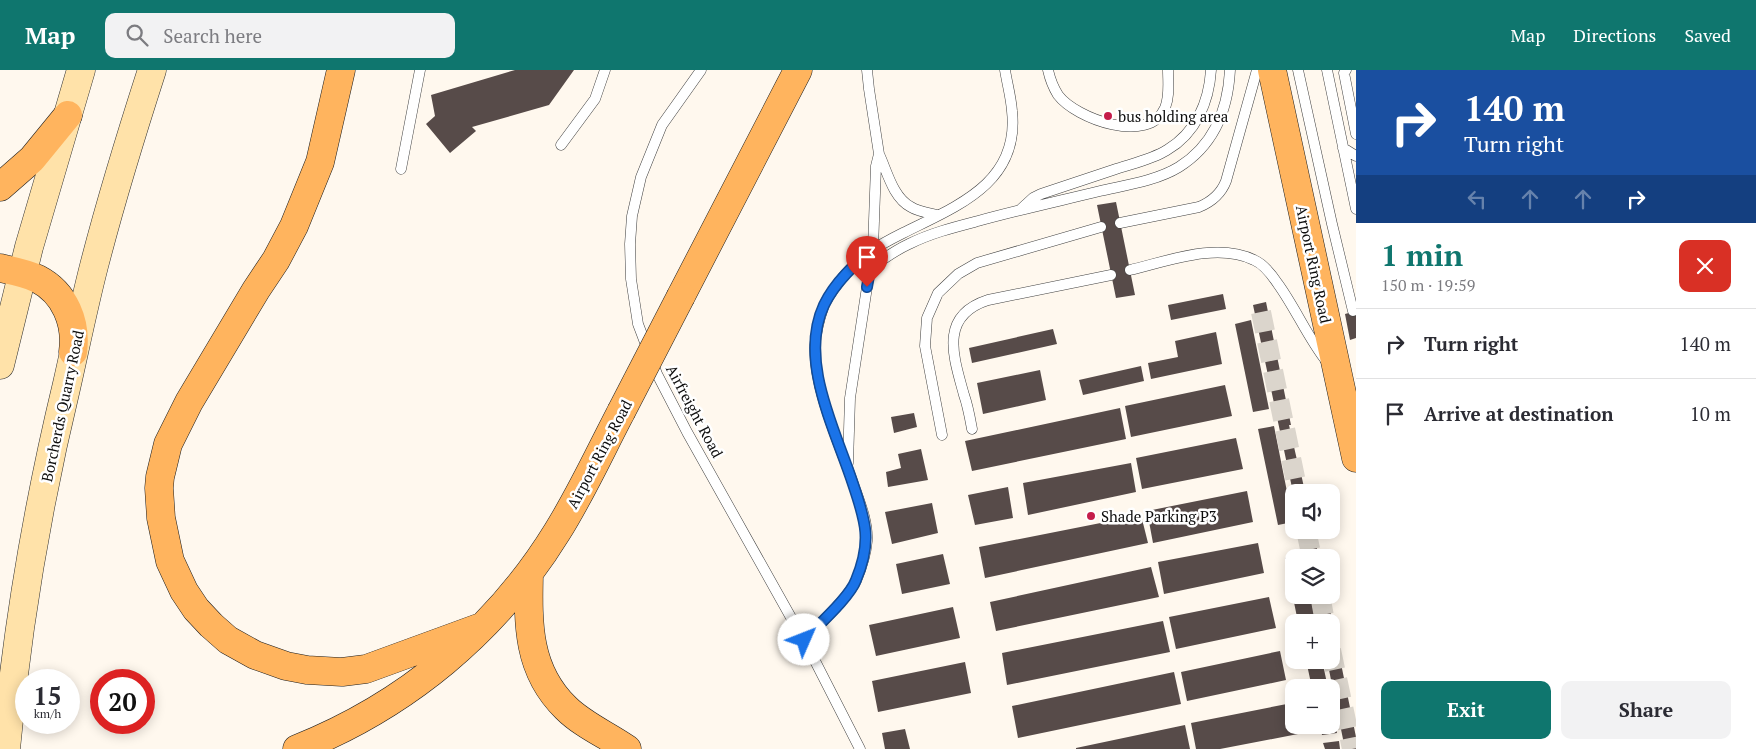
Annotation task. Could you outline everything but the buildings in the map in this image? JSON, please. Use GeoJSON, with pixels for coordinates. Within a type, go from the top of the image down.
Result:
{"type":"FeatureCollection","features":[{"type":"Feature","properties":{"kind":"main road"},"geometry":{"type":"LineString","coordinates":[[0,365],[11,270],[68,115],[81,70]]}},
{"type":"Feature","properties":{"kind":"main road","name":"Borcherds Quarry Road"},"geometry":{"type":"LineString","coordinates":[[6,742],[32,552],[50,456],[73,352],[114,191],[152,70]]}},
{"type":"Feature","properties":{"kind":"main road"},"geometry":{"type":"LineString","coordinates":[[341,70],[320,162],[294,226],[276,260],[189,402],[168,444],[159,488],[164,537],[170,561],[179,581],[202,616],[218,632],[254,655],[286,666],[331,672],[366,669],[481,627]]}},
{"type":"Feature","properties":{"kind":"main road","name":"Airport Ring Road"},"geometry":{"type":"LineString","coordinates":[[297,749],[346,727],[401,695],[446,660],[481,627],[507,601],[529,574],[564,520],[798,70]]}},
{"type":"Feature","properties":{"kind":"main road","name":"Airport Ring Road"},"geometry":{"type":"LineString","coordinates":[[1272,70],[1356,458]]}},
{"type":"Feature","properties":{"kind":"main road"},"geometry":{"type":"LineString","coordinates":[[0,187],[32,159],[68,115]]}},
{"type":"Feature","properties":{"kind":"main road"},"geometry":{"type":"LineString","coordinates":[[11,270],[40,280],[62,300],[70,314],[73,327],[73,352]]}},
{"type":"Feature","properties":{"kind":"main road"},"geometry":{"type":"LineString","coordinates":[[529,574],[530,633],[539,670],[551,690],[566,708],[588,725],[609,736],[626,749]]}},
{"type":"Feature","properties":{"kind":"lane"},"geometry":{"type":"LineString","coordinates":[[401,169],[420,70]]}},
{"type":"Feature","properties":{"kind":"lane"},"geometry":{"type":"LineString","coordinates":[[561,146],[595,99],[605,70]]}},
{"type":"Feature","properties":{"kind":"lane","name":"Airfreight Road"},"geometry":{"type":"LineString","coordinates":[[701,70],[662,125],[641,177],[632,216],[630,244],[631,279],[638,324],[661,383],[804,640],[860,749]]}},
{"type":"Feature","properties":{"kind":"lane"},"geometry":{"type":"LineString","coordinates":[[867,70],[879,154],[895,191],[910,207],[938,215]]}},
{"type":"Feature","properties":{"kind":"lane"},"geometry":{"type":"LineString","coordinates":[[804,640],[826,618],[856,582],[864,558],[867,541],[864,517],[829,417],[817,371],[815,346],[817,327],[824,305],[850,268],[874,248],[938,215],[983,187],[1002,166],[1009,149],[1012,131],[1012,112],[1005,70]]}},
{"type":"Feature","properties":{"kind":"lane"},"geometry":{"type":"LineString","coordinates":[[1048,70],[1050,80],[1065,102],[1108,124],[1119,126],[1150,124],[1159,118],[1165,108],[1168,93],[1168,70]]}},
{"type":"Feature","properties":{"kind":"lane"},"geometry":{"type":"LineString","coordinates":[[1020,210],[1033,198],[1041,194],[1155,156],[1173,146],[1196,121],[1205,105],[1209,92],[1211,70]]}},
{"type":"Feature","properties":{"kind":"lane"},"geometry":{"type":"LineString","coordinates":[[871,268],[909,244],[945,230],[1154,178],[1180,167],[1208,140],[1220,119],[1228,98],[1230,70]]}},
{"type":"Feature","properties":{"kind":"lane"},"geometry":{"type":"LineString","coordinates":[[1120,223],[1199,207],[1220,193],[1226,181],[1256,70]]}},
{"type":"Feature","properties":{"kind":"lane"},"geometry":{"type":"LineString","coordinates":[[1298,70],[1353,311]]}},
{"type":"Feature","properties":{"kind":"lane"},"geometry":{"type":"LineString","coordinates":[[1328,70],[1356,204]]}},
{"type":"Feature","properties":{"kind":"lane"},"geometry":{"type":"LineString","coordinates":[[1346,70],[1344,73],[1356,134]]}},
{"type":"Feature","properties":{"kind":"lane"},"geometry":{"type":"LineString","coordinates":[[1343,148],[1356,156]]}},
{"type":"Feature","properties":{"kind":"lane"},"geometry":{"type":"LineString","coordinates":[[848,468],[850,398],[874,248],[876,166],[879,154]]}},
{"type":"Feature","properties":{"kind":"lane"},"geometry":{"type":"LineString","coordinates":[[942,435],[925,346],[927,318],[938,293],[958,274],[978,263],[1101,227]]}},
{"type":"Feature","properties":{"kind":"lane"},"geometry":{"type":"LineString","coordinates":[[1130,270],[1216,251],[1255,260],[1278,284],[1313,342],[1339,378]]}},
{"type":"Feature","properties":{"kind":"lane"},"geometry":{"type":"LineString","coordinates":[[972,430],[952,345],[957,325],[964,313],[975,305],[988,300],[1111,275]]}},
{"type":"Feature","properties":{"kind":"tunnel"},"geometry":{"type":"LineString","coordinates":[[1261,312],[1296,484]]}},
{"type":"Feature","properties":{"kind":"tunnel"},"geometry":{"type":"LineString","coordinates":[[1308,539],[1310,549]]}},
{"type":"Feature","properties":{"kind":"tunnel"},"geometry":{"type":"LineString","coordinates":[[1322,604],[1324,614]]}},
{"type":"Feature","properties":{"kind":"tunnel"},"geometry":{"type":"LineString","coordinates":[[1335,669],[1352,749]]}},
{"type":"Feature","properties":{"kind":"place","name":"bus holding area"},"geometry":{"type":"Point","coordinates":[1108,116]}},
{"type":"Feature","properties":{"kind":"place","name":"Shade Parking P3"},"geometry":{"type":"Point","coordinates":[1091,516]}},
{"type":"Feature","properties":{"kind":"route"},"geometry":{"type":"LineString","coordinates":[[804,640],[826,618],[856,582],[864,558],[867,541],[864,517],[832,425],[817,371],[815,346],[817,327],[824,305],[850,268],[874,248],[867,287]]}}]}
